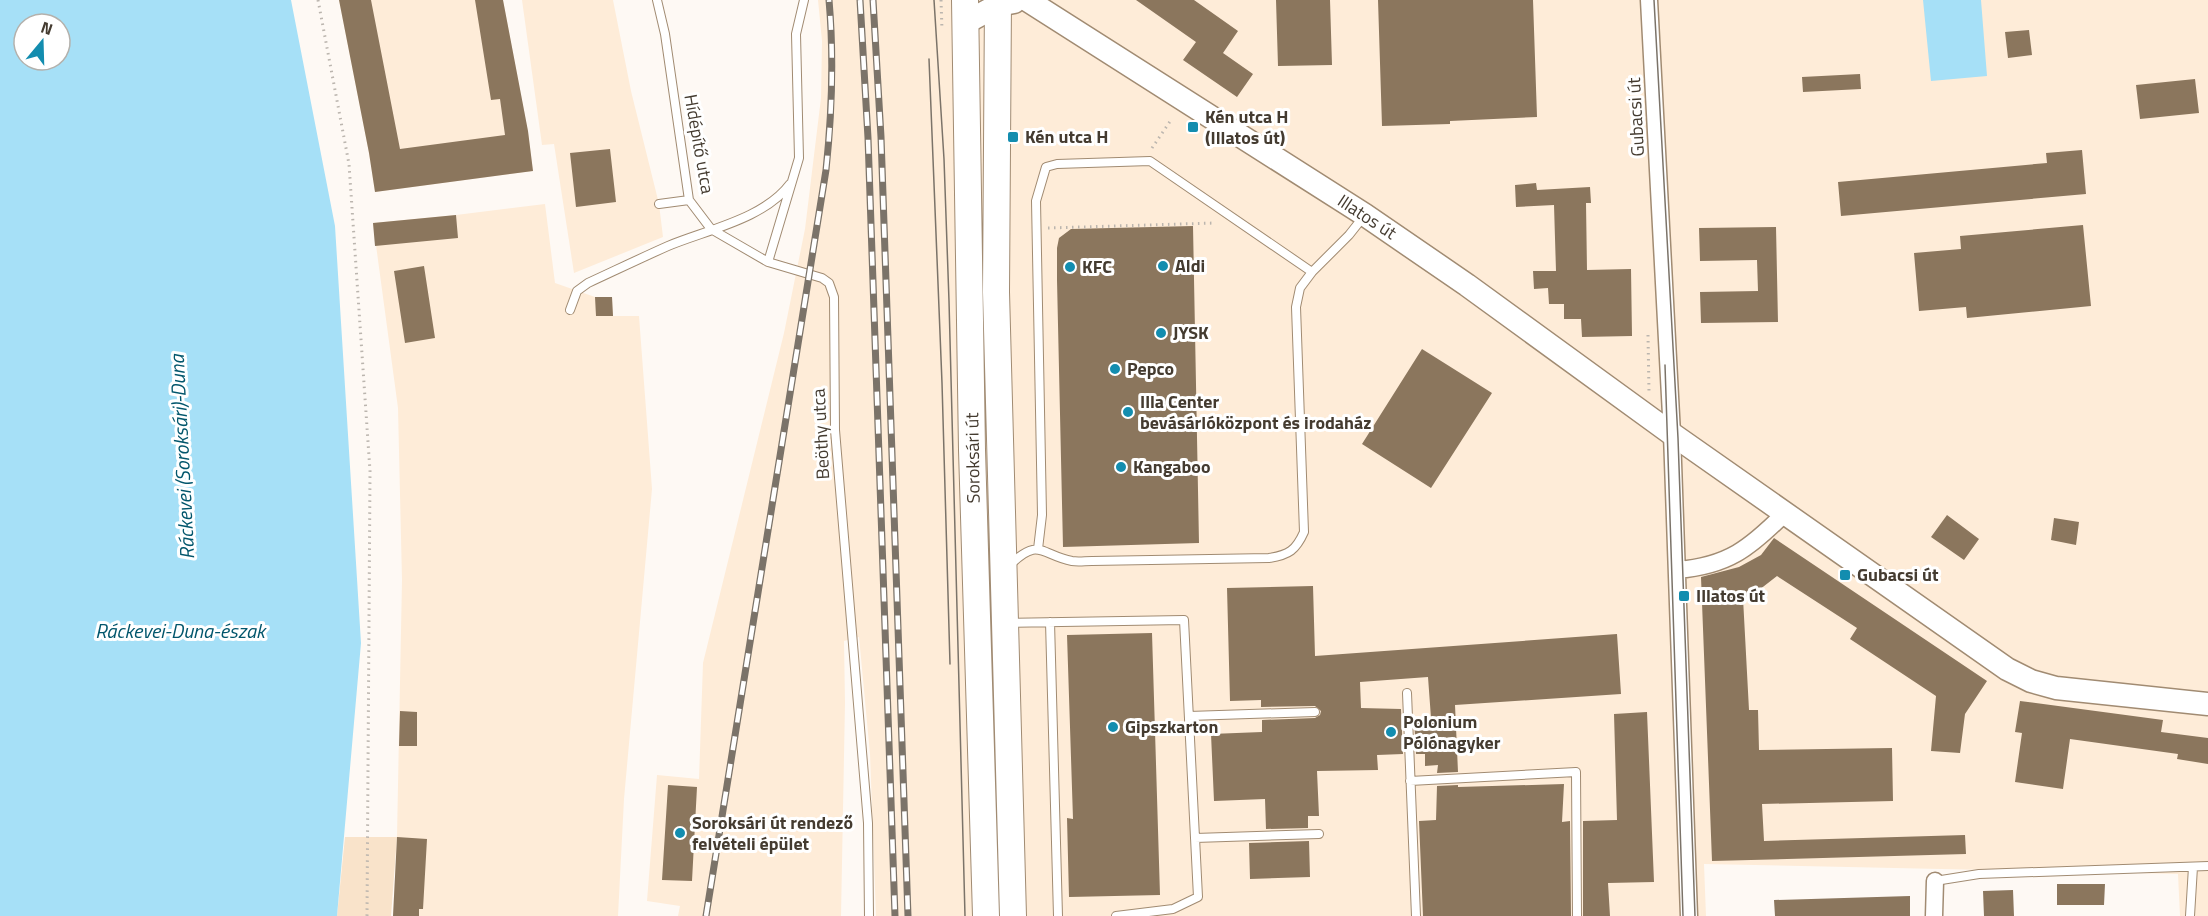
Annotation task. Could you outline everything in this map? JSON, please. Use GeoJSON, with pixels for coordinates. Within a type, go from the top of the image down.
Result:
{"type":"FeatureCollection","features":[{"type":"Feature","properties":{"kind":"main road","name":"Soroksári út"},"geometry":{"type":"LineString","coordinates":[[998,2],[996,292],[1012,916]]}},
{"type":"Feature","properties":{"kind":"main road","name":"Soroksári út"},"geometry":{"type":"LineString","coordinates":[[965,11],[972,438],[986,916]]}},
{"type":"Feature","properties":{"kind":"street","name":"Illatos út"},"geometry":{"type":"LineString","coordinates":[[965,11],[998,2],[1027,0],[1365,215],[2007,669],[2031,681],[2056,688],[2208,704]]}},
{"type":"Feature","properties":{"kind":"street","name":"Gubacsi út"},"geometry":{"type":"LineString","coordinates":[[1649,0],[1672,434],[1689,916]]}},
{"type":"Feature","properties":{"kind":"street"},"geometry":{"type":"LineString","coordinates":[[1677,570],[1706,567],[1732,557],[1760,538],[1785,513]]}},
{"type":"Feature","properties":{"kind":"street"},"geometry":{"type":"LineString","coordinates":[[1934,916],[1935,881]]}},
{"type":"Feature","properties":{"kind":"lane","name":"Hídépítő utca"},"geometry":{"type":"LineString","coordinates":[[657,0],[689,200],[711,229]]}},
{"type":"Feature","properties":{"kind":"lane"},"geometry":{"type":"LineString","coordinates":[[768,261],[799,158],[796,34],[804,0]]}},
{"type":"Feature","properties":{"kind":"lane"},"geometry":{"type":"LineString","coordinates":[[1038,549],[1042,515],[1036,201],[1046,167],[1057,164],[1150,161],[1312,272]]}},
{"type":"Feature","properties":{"kind":"lane"},"geometry":{"type":"LineString","coordinates":[[570,310],[577,291],[588,283],[667,246],[753,213],[784,191],[794,177]]}},
{"type":"Feature","properties":{"kind":"lane"},"geometry":{"type":"LineString","coordinates":[[659,204],[689,200]]}},
{"type":"Feature","properties":{"kind":"lane"},"geometry":{"type":"LineString","coordinates":[[1003,577],[1019,557],[1029,550],[1038,549],[1072,561],[1092,561],[1269,558],[1284,556],[1298,546],[1304,532],[1296,307],[1300,288],[1312,272],[1349,235],[1365,215]]}},
{"type":"Feature","properties":{"kind":"lane","name":"Beöthy utca"},"geometry":{"type":"LineString","coordinates":[[711,229],[768,261],[822,278],[829,283],[834,297],[835,430],[868,823],[869,916]]}},
{"type":"Feature","properties":{"kind":"lane"},"geometry":{"type":"LineString","coordinates":[[1004,623],[1184,620],[1198,897],[1173,909],[1116,916]]}},
{"type":"Feature","properties":{"kind":"lane"},"geometry":{"type":"LineString","coordinates":[[1050,622],[1058,916]]}},
{"type":"Feature","properties":{"kind":"lane"},"geometry":{"type":"LineString","coordinates":[[1407,693],[1416,916]]}},
{"type":"Feature","properties":{"kind":"lane"},"geometry":{"type":"LineString","coordinates":[[1189,716],[1315,712]]}},
{"type":"Feature","properties":{"kind":"lane"},"geometry":{"type":"LineString","coordinates":[[1410,782],[1576,772],[1577,916]]}},
{"type":"Feature","properties":{"kind":"lane"},"geometry":{"type":"LineString","coordinates":[[1195,838],[1319,834]]}},
{"type":"Feature","properties":{"kind":"lane"},"geometry":{"type":"LineString","coordinates":[[1935,881],[1979,873],[2208,866]]}},
{"type":"Feature","properties":{"kind":"lane"},"geometry":{"type":"LineString","coordinates":[[2190,916],[2193,867]]}},
{"type":"Feature","properties":{"kind":"path"},"geometry":{"type":"LineString","coordinates":[[318,0],[349,164],[370,471],[367,916]]}},
{"type":"Feature","properties":{"kind":"path"},"geometry":{"type":"LineString","coordinates":[[1142,162],[1171,120]]}},
{"type":"Feature","properties":{"kind":"path"},"geometry":{"type":"LineString","coordinates":[[1036,229],[1215,223]]}},
{"type":"Feature","properties":{"kind":"path"},"geometry":{"type":"LineString","coordinates":[[1647,416],[1648,334]]}},
{"type":"Feature","properties":{"kind":"shaded area"},"geometry":{"type":"Polygon","coordinates":[[[339,0],[503,0],[528,132],[533,171],[375,192],[339,0]]]}},
{"type":"Feature","properties":{"kind":"shaded area"},"geometry":{"type":"Polygon","coordinates":[[[522,0],[613,0],[631,91],[659,204],[663,237],[574,273],[554,144],[542,145],[522,0]]]}},
{"type":"Feature","properties":{"kind":"shaded area"},"geometry":{"type":"Polygon","coordinates":[[[818,0],[2208,0],[2208,916],[2180,916],[2178,874],[1704,864],[1706,916],[876,916],[870,754],[859,637],[844,641],[841,916],[678,916],[680,906],[647,901],[657,775],[699,779],[703,663],[784,333],[805,229],[821,98],[822,41],[818,0]]]}},
{"type":"Feature","properties":{"kind":"shaded area"},"geometry":{"type":"Polygon","coordinates":[[[545,204],[555,283],[595,297],[612,297],[613,316],[639,316],[652,489],[624,799],[618,916],[393,916],[397,837],[402,580],[398,408],[373,223],[545,204]]]}},
{"type":"Feature","properties":{"kind":"shaded area"},"geometry":{"type":"Polygon","coordinates":[[[345,837],[397,837],[391,916],[337,916],[345,837]]]}},
{"type":"Feature","properties":{"kind":"water","name":"Ráckevei-Duna-észak"},"geometry":{"type":"Polygon","coordinates":[[[0,0],[291,0],[335,226],[361,643],[337,916],[0,916],[0,0]]]}},
{"type":"Feature","properties":{"kind":"water"},"geometry":{"type":"Polygon","coordinates":[[[1923,0],[1981,0],[1987,76],[1931,81],[1923,0]]]}},
{"type":"Feature","properties":{"kind":"building"},"geometry":{"type":"Polygon","coordinates":[[[339,0],[371,0],[400,149],[505,135],[500,99],[491,100],[475,0],[503,0],[528,131],[533,171],[375,192],[339,0]]]}},
{"type":"Feature","properties":{"kind":"building"},"geometry":{"type":"Polygon","coordinates":[[[1136,0],[1194,0],[1238,31],[1223,53],[1253,74],[1237,97],[1183,60],[1196,42],[1136,0]]]}},
{"type":"Feature","properties":{"kind":"building"},"geometry":{"type":"Polygon","coordinates":[[[1276,0],[1330,0],[1332,65],[1278,66],[1276,0]]]}},
{"type":"Feature","properties":{"kind":"building"},"geometry":{"type":"Polygon","coordinates":[[[1378,0],[1533,0],[1537,117],[1450,121],[1450,124],[1382,126],[1378,0]]]}},
{"type":"Feature","properties":{"kind":"building"},"geometry":{"type":"Polygon","coordinates":[[[2029,30],[2032,55],[2008,58],[2005,32],[2029,30]]]}},
{"type":"Feature","properties":{"kind":"building"},"geometry":{"type":"Polygon","coordinates":[[[1860,74],[1861,89],[1803,92],[1802,77],[1860,74]]]}},
{"type":"Feature","properties":{"kind":"building"},"geometry":{"type":"Polygon","coordinates":[[[2195,79],[2199,113],[2140,119],[2136,85],[2195,79]]]}},
{"type":"Feature","properties":{"kind":"building"},"geometry":{"type":"Polygon","coordinates":[[[610,149],[616,202],[576,207],[570,153],[610,149]]]}},
{"type":"Feature","properties":{"kind":"building"},"geometry":{"type":"Polygon","coordinates":[[[2082,150],[2086,194],[1841,216],[1838,182],[2047,163],[2046,153],[2082,150]]]}},
{"type":"Feature","properties":{"kind":"building"},"geometry":{"type":"Polygon","coordinates":[[[1536,183],[1537,190],[1590,187],[1591,203],[1586,203],[1587,270],[1631,269],[1632,336],[1582,337],[1581,319],[1564,319],[1564,304],[1549,304],[1548,288],[1534,289],[1533,271],[1556,271],[1554,205],[1516,207],[1515,185],[1536,183]]]}},
{"type":"Feature","properties":{"kind":"building"},"geometry":{"type":"Polygon","coordinates":[[[456,215],[458,238],[375,246],[373,223],[456,215]]]}},
{"type":"Feature","properties":{"kind":"building"},"geometry":{"type":"Polygon","coordinates":[[[2083,225],[2091,306],[1967,318],[1966,307],[1919,311],[1914,253],[1961,249],[1960,236],[2083,225]]]}},
{"type":"Feature","properties":{"kind":"building","name":"Illa Center bevásárlóközpont és irodaház"},"geometry":{"type":"Polygon","coordinates":[[[1193,226],[1199,543],[1063,547],[1057,280],[1059,238],[1071,229],[1193,226]]]}},
{"type":"Feature","properties":{"kind":"building"},"geometry":{"type":"Polygon","coordinates":[[[1776,227],[1778,322],[1701,323],[1700,292],[1758,291],[1757,260],[1700,261],[1699,228],[1776,227]]]}},
{"type":"Feature","properties":{"kind":"building"},"geometry":{"type":"Polygon","coordinates":[[[424,266],[435,338],[405,343],[394,271],[424,266]]]}},
{"type":"Feature","properties":{"kind":"building"},"geometry":{"type":"Polygon","coordinates":[[[595,297],[612,297],[613,316],[596,316],[595,297]]]}},
{"type":"Feature","properties":{"kind":"building"},"geometry":{"type":"Polygon","coordinates":[[[1422,349],[1492,393],[1431,488],[1362,444],[1422,349]]]}},
{"type":"Feature","properties":{"kind":"building"},"geometry":{"type":"Polygon","coordinates":[[[1947,515],[1979,539],[1964,560],[1931,537],[1947,515]]]}},
{"type":"Feature","properties":{"kind":"building"},"geometry":{"type":"Polygon","coordinates":[[[2054,518],[2079,522],[2076,545],[2051,540],[2054,518]]]}},
{"type":"Feature","properties":{"kind":"building"},"geometry":{"type":"Polygon","coordinates":[[[1774,538],[1987,681],[1965,714],[1960,753],[1931,751],[1936,696],[1850,639],[1857,628],[1777,576],[1759,590],[1743,598],[1749,710],[1758,710],[1759,750],[1892,748],[1893,801],[1762,804],[1764,841],[1965,835],[1966,854],[1712,861],[1701,577],[1739,567],[1761,555],[1774,538]]]}},
{"type":"Feature","properties":{"kind":"building"},"geometry":{"type":"Polygon","coordinates":[[[1313,586],[1315,656],[1617,634],[1621,694],[1455,705],[1458,772],[1437,773],[1438,765],[1425,766],[1425,754],[1416,754],[1414,718],[1431,718],[1428,677],[1360,682],[1361,708],[1401,709],[1403,754],[1377,755],[1378,770],[1317,771],[1319,816],[1308,816],[1308,828],[1266,829],[1265,799],[1214,801],[1211,734],[1262,732],[1262,720],[1315,718],[1320,715],[1321,711],[1315,706],[1261,707],[1261,700],[1230,701],[1227,588],[1313,586]]]}},
{"type":"Feature","properties":{"kind":"building","name":"Gipszkarton"},"geometry":{"type":"Polygon","coordinates":[[[1152,633],[1160,895],[1069,897],[1067,818],[1073,819],[1067,635],[1152,633]]]}},
{"type":"Feature","properties":{"kind":"building"},"geometry":{"type":"Polygon","coordinates":[[[2020,701],[2163,720],[2161,732],[2208,738],[2208,764],[2177,759],[2178,754],[2070,739],[2063,789],[2015,782],[2022,733],[2015,732],[2020,701]]]}},
{"type":"Feature","properties":{"kind":"building"},"geometry":{"type":"Polygon","coordinates":[[[400,711],[417,712],[417,746],[399,746],[400,711]]]}},
{"type":"Feature","properties":{"kind":"building"},"geometry":{"type":"Polygon","coordinates":[[[1647,712],[1654,882],[1608,883],[1610,916],[1583,916],[1583,821],[1617,820],[1614,714],[1647,712]]]}},
{"type":"Feature","properties":{"kind":"building"},"geometry":{"type":"Polygon","coordinates":[[[1564,784],[1562,822],[1570,821],[1571,916],[1423,916],[1419,821],[1436,820],[1437,786],[1564,784]]]}},
{"type":"Feature","properties":{"kind":"building","name":"Soroksári út rendező felvételi épület"},"geometry":{"type":"Polygon","coordinates":[[[668,785],[697,787],[692,881],[662,880],[668,785]]]}},
{"type":"Feature","properties":{"kind":"building"},"geometry":{"type":"Polygon","coordinates":[[[397,837],[427,839],[423,909],[419,909],[419,916],[393,916],[397,837]]]}},
{"type":"Feature","properties":{"kind":"building"},"geometry":{"type":"Polygon","coordinates":[[[1309,841],[1310,877],[1250,879],[1249,843],[1309,841]]]}},
{"type":"Feature","properties":{"kind":"building"},"geometry":{"type":"Polygon","coordinates":[[[2057,884],[2105,884],[2104,905],[2057,905],[2057,884]]]}},
{"type":"Feature","properties":{"kind":"building"},"geometry":{"type":"Polygon","coordinates":[[[2013,890],[2014,916],[1984,916],[1983,891],[2013,890]]]}},
{"type":"Feature","properties":{"kind":"building"},"geometry":{"type":"Polygon","coordinates":[[[1910,896],[1910,916],[1775,916],[1774,900],[1910,896]]]}},
{"type":"Feature","properties":{"kind":"tram line"},"geometry":{"type":"LineString","coordinates":[[934,0],[944,159],[949,301],[965,916]]}},
{"type":"Feature","properties":{"kind":"tram line"},"geometry":{"type":"LineString","coordinates":[[1654,0],[1678,438],[1695,916]]}},
{"type":"Feature","properties":{"kind":"tram line"},"geometry":{"type":"LineString","coordinates":[[929,59],[950,664]]}},
{"type":"Feature","properties":{"kind":"tram line"},"geometry":{"type":"LineString","coordinates":[[1665,365],[1683,916]]}},
{"type":"Feature","properties":{"kind":"railway"},"geometry":{"type":"LineString","coordinates":[[706,916],[826,170],[832,85],[829,0]]}},
{"type":"Feature","properties":{"kind":"railway"},"geometry":{"type":"LineString","coordinates":[[860,0],[868,138],[895,916]]}},
{"type":"Feature","properties":{"kind":"railway"},"geometry":{"type":"LineString","coordinates":[[873,0],[881,137],[908,916]]}},
{"type":"Feature","properties":{"kind":"place","name":"Kén utca H (Illatos út)"},"geometry":{"type":"Point","coordinates":[1193,127]}},
{"type":"Feature","properties":{"kind":"place","name":"Kén utca H"},"geometry":{"type":"Point","coordinates":[1013,137]}},
{"type":"Feature","properties":{"kind":"place","name":"Aldi"},"geometry":{"type":"Point","coordinates":[1163,266]}},
{"type":"Feature","properties":{"kind":"place","name":"KFC"},"geometry":{"type":"Point","coordinates":[1070,267]}},
{"type":"Feature","properties":{"kind":"place","name":"JYSK"},"geometry":{"type":"Point","coordinates":[1161,333]}},
{"type":"Feature","properties":{"kind":"place","name":"Pepco"},"geometry":{"type":"Point","coordinates":[1115,369]}},
{"type":"Feature","properties":{"kind":"place","name":"Illa Center bevásárlóközpont és irodaház"},"geometry":{"type":"Point","coordinates":[1128,412]}},
{"type":"Feature","properties":{"kind":"place","name":"Kangaboo"},"geometry":{"type":"Point","coordinates":[1121,467]}},
{"type":"Feature","properties":{"kind":"place","name":"Gubacsi út"},"geometry":{"type":"Point","coordinates":[1845,575]}},
{"type":"Feature","properties":{"kind":"place","name":"Illatos út"},"geometry":{"type":"Point","coordinates":[1684,596]}},
{"type":"Feature","properties":{"kind":"place","name":"Gipszkarton"},"geometry":{"type":"Point","coordinates":[1113,727]}},
{"type":"Feature","properties":{"kind":"place","name":"Polonium Pólónagyker"},"geometry":{"type":"Point","coordinates":[1391,732]}},
{"type":"Feature","properties":{"kind":"place","name":"Soroksári út rendező felvételi épület"},"geometry":{"type":"Point","coordinates":[680,833]}},
{"type":"Feature","properties":{"kind":"water label","name":"Ráckevei (Soroksári)-Duna"},"geometry":{"type":"Point","coordinates":[182,457]}}]}
